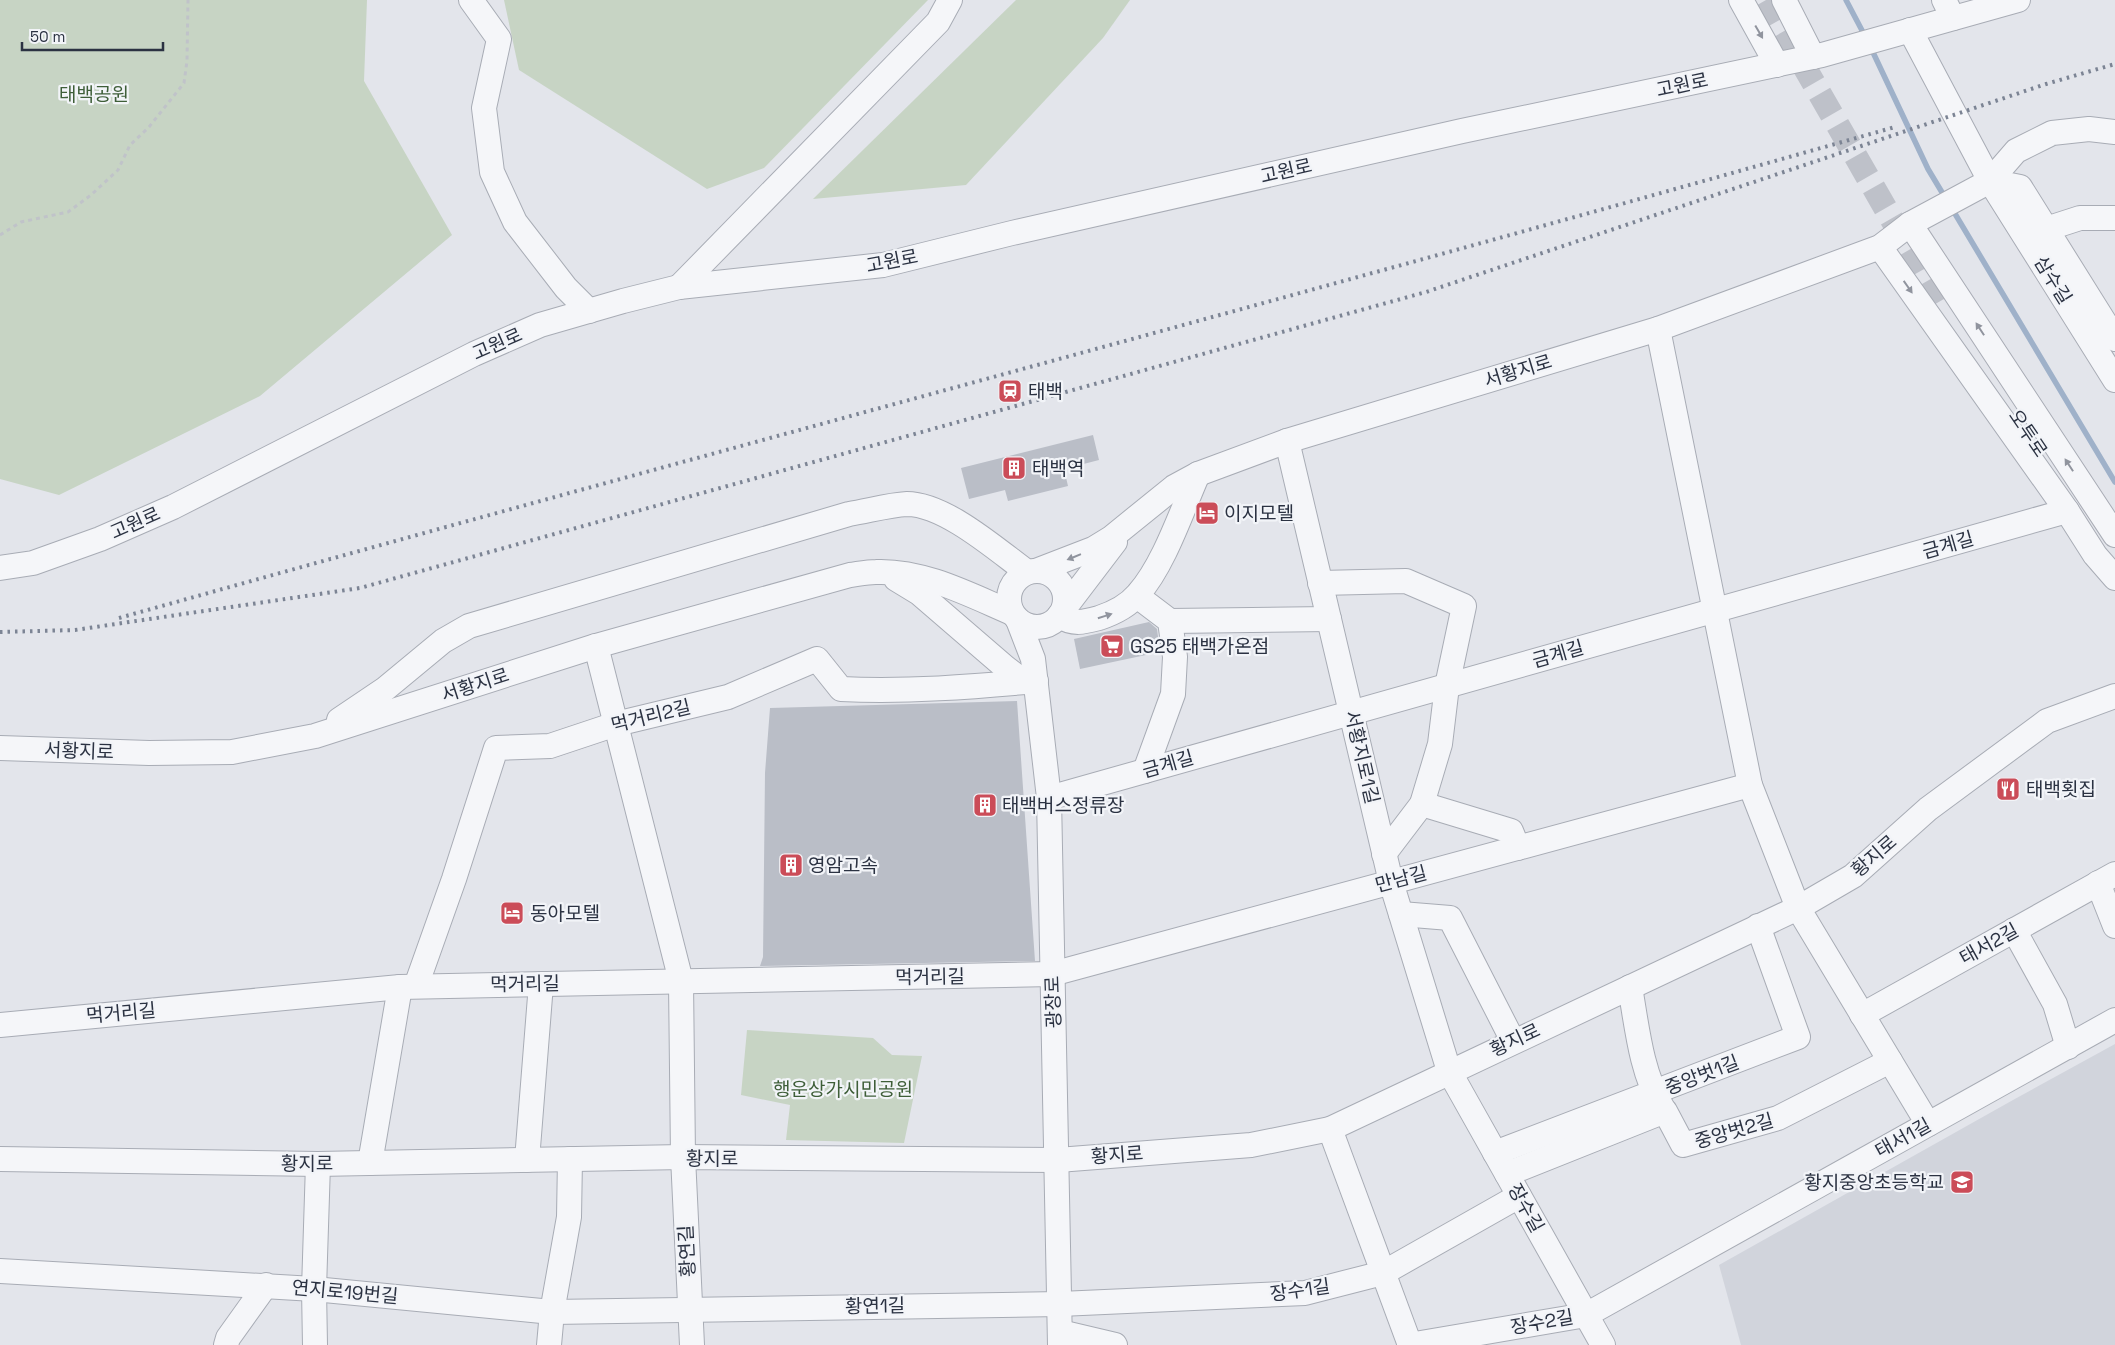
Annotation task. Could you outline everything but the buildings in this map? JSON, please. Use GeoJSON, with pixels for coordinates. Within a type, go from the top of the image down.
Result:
{"type":"FeatureCollection","features":[{"type":"Feature","properties":{"kind":"street"},"geometry":{"type":"LineString","coordinates":[[471,0],[499,40],[484,108],[492,172],[515,222],[566,288],[589,311]]}},
{"type":"Feature","properties":{"kind":"street"},"geometry":{"type":"LineString","coordinates":[[679,288],[938,22],[950,0]]}},
{"type":"Feature","properties":{"kind":"street"},"geometry":{"type":"LineString","coordinates":[[1741,0],[1778,64]]}},
{"type":"Feature","properties":{"kind":"street"},"geometry":{"type":"LineString","coordinates":[[1784,0],[1818,56]]}},
{"type":"Feature","properties":{"kind":"street"},"geometry":{"type":"LineString","coordinates":[[1910,30],[1949,9],[2018,0]]}},
{"type":"Feature","properties":{"kind":"street","name":"고원로"},"geometry":{"type":"LineString","coordinates":[[0,568],[33,563],[100,539],[173,506],[474,354],[540,325],[589,311],[679,288],[883,265],[1012,233],[1434,138],[1818,56],[1910,30]]}},
{"type":"Feature","properties":{"kind":"street","name":"삼수길"},"geometry":{"type":"LineString","coordinates":[[1910,30],[1990,181],[2115,380]]}},
{"type":"Feature","properties":{"kind":"street"},"geometry":{"type":"LineString","coordinates":[[2115,132],[2089,129],[2052,133],[2016,151],[1990,181],[2020,187],[2115,339]]}},
{"type":"Feature","properties":{"kind":"street","name":"서황지로"},"geometry":{"type":"LineString","coordinates":[[1131,523],[1174,487],[1198,474],[1286,441],[1658,328],[1880,247],[1910,224],[1990,181]]}},
{"type":"Feature","properties":{"kind":"street"},"geometry":{"type":"LineString","coordinates":[[2046,229],[2080,218],[2115,218]]}},
{"type":"Feature","properties":{"kind":"street"},"geometry":{"type":"LineString","coordinates":[[1910,224],[2115,535]]}},
{"type":"Feature","properties":{"kind":"street"},"geometry":{"type":"LineString","coordinates":[[1880,247],[2095,555],[2115,578]]}},
{"type":"Feature","properties":{"kind":"street","name":"오투로"},"geometry":{"type":"LineString","coordinates":[[1941,305],[2115,561]]}},
{"type":"Feature","properties":{"kind":"street"},"geometry":{"type":"LineString","coordinates":[[1658,328],[1750,785],[1798,908],[1928,1124]]}},
{"type":"Feature","properties":{"kind":"street","name":"서황지로1길"},"geometry":{"type":"LineString","coordinates":[[1286,441],[1391,882],[1449,1071]]}},
{"type":"Feature","properties":{"kind":"street"},"geometry":{"type":"LineString","coordinates":[[1058,616],[1066,621],[1083,623],[1116,612],[1137,596],[1154,572],[1198,474]]}},
{"type":"Feature","properties":{"kind":"street"},"geometry":{"type":"LineString","coordinates":[[315,736],[385,689],[443,641],[470,626],[849,514],[907,504],[927,507],[950,517],[1025,576]]}},
{"type":"Feature","properties":{"kind":"street","name":"금계길"},"geometry":{"type":"LineString","coordinates":[[1049,798],[2066,511]]}},
{"type":"Feature","properties":{"kind":"street"},"geometry":{"type":"LineString","coordinates":[[1015,617],[1008,604],[1025,576],[1093,549],[1131,523]]}},
{"type":"Feature","properties":{"kind":"street"},"geometry":{"type":"LineString","coordinates":[[942,584],[1015,617],[1026,625],[1044,626],[1058,616],[1095,566],[1131,523]]}},
{"type":"Feature","properties":{"kind":"street"},"geometry":{"type":"LineString","coordinates":[[878,572],[902,582],[919,593],[1019,678],[1035,670],[1058,616],[1064,591],[1060,583],[1046,572],[969,586],[942,584]]}},
{"type":"Feature","properties":{"kind":"street","name":"서황지로"},"geometry":{"type":"LineString","coordinates":[[0,748],[149,753],[232,752],[315,736],[596,646],[850,575],[878,572],[909,575],[942,584]]}},
{"type":"Feature","properties":{"kind":"street"},"geometry":{"type":"LineString","coordinates":[[1320,583],[1406,581],[1464,606],[1447,686],[1440,744],[1422,804],[1384,854]]}},
{"type":"Feature","properties":{"kind":"street"},"geometry":{"type":"LineString","coordinates":[[1137,596],[1170,621],[1328,619]]}},
{"type":"Feature","properties":{"kind":"street","name":"광장로"},"geometry":{"type":"LineString","coordinates":[[1015,617],[1035,670],[1049,798],[1058,1160],[1060,1338]]}},
{"type":"Feature","properties":{"kind":"street"},"geometry":{"type":"LineString","coordinates":[[1145,771],[1173,694],[1175,657],[1170,621]]}},
{"type":"Feature","properties":{"kind":"street","name":"황연길"},"geometry":{"type":"LineString","coordinates":[[596,646],[681,982],[683,1157],[692,1345]]}},
{"type":"Feature","properties":{"kind":"street","name":"먹거리2길"},"geometry":{"type":"LineString","coordinates":[[408,986],[454,879],[496,748],[550,746],[616,724],[728,697],[817,659],[841,689],[867,690],[978,686],[1035,670]]}},
{"type":"Feature","properties":{"kind":"street","name":"황지로"},"geometry":{"type":"LineString","coordinates":[[0,1159],[318,1164],[683,1157],[1058,1160],[1251,1145],[1330,1128],[1798,908],[1853,876],[1928,809],[2047,720],[2115,696]]}},
{"type":"Feature","properties":{"kind":"street","name":"만남길"},"geometry":{"type":"LineString","coordinates":[[1052,974],[1750,785]]}},
{"type":"Feature","properties":{"kind":"street"},"geometry":{"type":"LineString","coordinates":[[1422,804],[1511,831],[1518,848]]}},
{"type":"Feature","properties":{"kind":"street"},"geometry":{"type":"LineString","coordinates":[[2106,879],[2115,926]]}},
{"type":"Feature","properties":{"kind":"street","name":"태서2길"},"geometry":{"type":"LineString","coordinates":[[1862,1015],[2106,879]]}},
{"type":"Feature","properties":{"kind":"street"},"geometry":{"type":"LineString","coordinates":[[1401,914],[1450,918],[1513,1041]]}},
{"type":"Feature","properties":{"kind":"street","name":"중앙벗1길"},"geometry":{"type":"LineString","coordinates":[[1496,1153],[1660,1102],[1798,1037],[1758,926]]}},
{"type":"Feature","properties":{"kind":"street"},"geometry":{"type":"LineString","coordinates":[[2014,930],[2055,1004],[2068,1046]]}},
{"type":"Feature","properties":{"kind":"street","name":"먹거리길"},"geometry":{"type":"LineString","coordinates":[[0,1025],[408,986],[1052,974]]}},
{"type":"Feature","properties":{"kind":"street"},"geometry":{"type":"LineString","coordinates":[[527,1160],[541,984]]}},
{"type":"Feature","properties":{"kind":"street"},"geometry":{"type":"LineString","coordinates":[[370,1163],[408,986]]}},
{"type":"Feature","properties":{"kind":"street"},"geometry":{"type":"LineString","coordinates":[[1507,1174],[1660,1102],[1642,1053],[1630,987]]}},
{"type":"Feature","properties":{"kind":"street","name":"태서1길"},"geometry":{"type":"LineString","coordinates":[[1586,1315],[2115,1020]]}},
{"type":"Feature","properties":{"kind":"street","name":"중앙벗2길"},"geometry":{"type":"LineString","coordinates":[[1660,1102],[1683,1146],[1778,1118],[1890,1061]]}},
{"type":"Feature","properties":{"kind":"street","name":"장수길"},"geometry":{"type":"LineString","coordinates":[[1449,1071],[1603,1345]]}},
{"type":"Feature","properties":{"kind":"street"},"geometry":{"type":"LineString","coordinates":[[1330,1128],[1409,1345]]}},
{"type":"Feature","properties":{"kind":"street"},"geometry":{"type":"LineString","coordinates":[[549,1345],[552,1312],[569,1217],[570,1159]]}},
{"type":"Feature","properties":{"kind":"street"},"geometry":{"type":"LineString","coordinates":[[315,1345],[314,1289],[318,1164]]}},
{"type":"Feature","properties":{"kind":"street","name":"장수1길"},"geometry":{"type":"LineString","coordinates":[[1060,1304],[1305,1293],[1383,1273],[1519,1196]]}},
{"type":"Feature","properties":{"kind":"street","name":"연지로19번길"},"geometry":{"type":"LineString","coordinates":[[0,1271],[266,1285],[552,1312],[690,1308]]}},
{"type":"Feature","properties":{"kind":"street"},"geometry":{"type":"LineString","coordinates":[[226,1345],[228,1338],[266,1285]]}},
{"type":"Feature","properties":{"kind":"street","name":"황연1길"},"geometry":{"type":"LineString","coordinates":[[690,1308],[1060,1304]]}},
{"type":"Feature","properties":{"kind":"street","name":"장수2길"},"geometry":{"type":"LineString","coordinates":[[1409,1345],[1586,1315]]}},
{"type":"Feature","properties":{"kind":"street"},"geometry":{"type":"LineString","coordinates":[[1060,1338],[1115,1345]]}},
{"type":"Feature","properties":{"kind":"path"},"geometry":{"type":"LineString","coordinates":[[0,235],[22,222],[68,212],[91,195],[118,170],[130,145],[149,127],[184,83],[187,61],[188,0]]}},
{"type":"Feature","properties":{"kind":"shaded area","name":"황지중앙초등학교"},"geometry":{"type":"Polygon","coordinates":[[[2115,1044],[2115,1345],[1741,1345],[1719,1265],[2115,1044]]]}},
{"type":"Feature","properties":{"kind":"green space","name":"태백공원"},"geometry":{"type":"Polygon","coordinates":[[[0,0],[367,0],[364,81],[452,235],[260,396],[59,495],[0,479],[0,0]]]}},
{"type":"Feature","properties":{"kind":"green space"},"geometry":{"type":"Polygon","coordinates":[[[504,0],[928,0],[764,168],[707,189],[519,70],[504,0]]]}},
{"type":"Feature","properties":{"kind":"green space"},"geometry":{"type":"Polygon","coordinates":[[[1016,0],[1130,0],[1103,38],[966,185],[813,199],[1016,0]]]}},
{"type":"Feature","properties":{"kind":"green space","name":"행운상가시민공원"},"geometry":{"type":"Polygon","coordinates":[[[747,1030],[873,1038],[892,1055],[922,1056],[904,1143],[786,1140],[790,1105],[741,1095],[747,1030]]]}},
{"type":"Feature","properties":{"kind":"waterway"},"geometry":{"type":"LineString","coordinates":[[1846,0],[1866,38]]}},
{"type":"Feature","properties":{"kind":"waterway"},"geometry":{"type":"LineString","coordinates":[[1870,46],[1928,169],[1946,199]]}},
{"type":"Feature","properties":{"kind":"waterway"},"geometry":{"type":"LineString","coordinates":[[1951,207],[2115,482]]}},
{"type":"Feature","properties":{"kind":"tunnel"},"geometry":{"type":"LineString","coordinates":[[1766,0],[1941,305]]}},
{"type":"Feature","properties":{"kind":"railway"},"geometry":{"type":"LineString","coordinates":[[0,632],[75,630],[360,588],[1426,292],[2046,84],[2115,64]]}},
{"type":"Feature","properties":{"kind":"railway"},"geometry":{"type":"LineString","coordinates":[[119,618],[1673,190],[1895,127]]}},
{"type":"Feature","properties":{"kind":"place","name":"태백"},"geometry":{"type":"Point","coordinates":[1010,391]}},
{"type":"Feature","properties":{"kind":"place","name":"태백역"},"geometry":{"type":"Point","coordinates":[1014,468]}},
{"type":"Feature","properties":{"kind":"place","name":"이지모텔"},"geometry":{"type":"Point","coordinates":[1207,513]}},
{"type":"Feature","properties":{"kind":"place","name":"GS25 태백가온점"},"geometry":{"type":"Point","coordinates":[1112,646]}},
{"type":"Feature","properties":{"kind":"place","name":"태백횟집"},"geometry":{"type":"Point","coordinates":[2008,789]}},
{"type":"Feature","properties":{"kind":"place","name":"태백버스정류장"},"geometry":{"type":"Point","coordinates":[985,805]}},
{"type":"Feature","properties":{"kind":"place","name":"영암고속"},"geometry":{"type":"Point","coordinates":[791,865]}},
{"type":"Feature","properties":{"kind":"place","name":"동아모텔"},"geometry":{"type":"Point","coordinates":[512,913]}},
{"type":"Feature","properties":{"kind":"place","name":"황지중앙초등학교"},"geometry":{"type":"Point","coordinates":[1962,1182]}}]}
